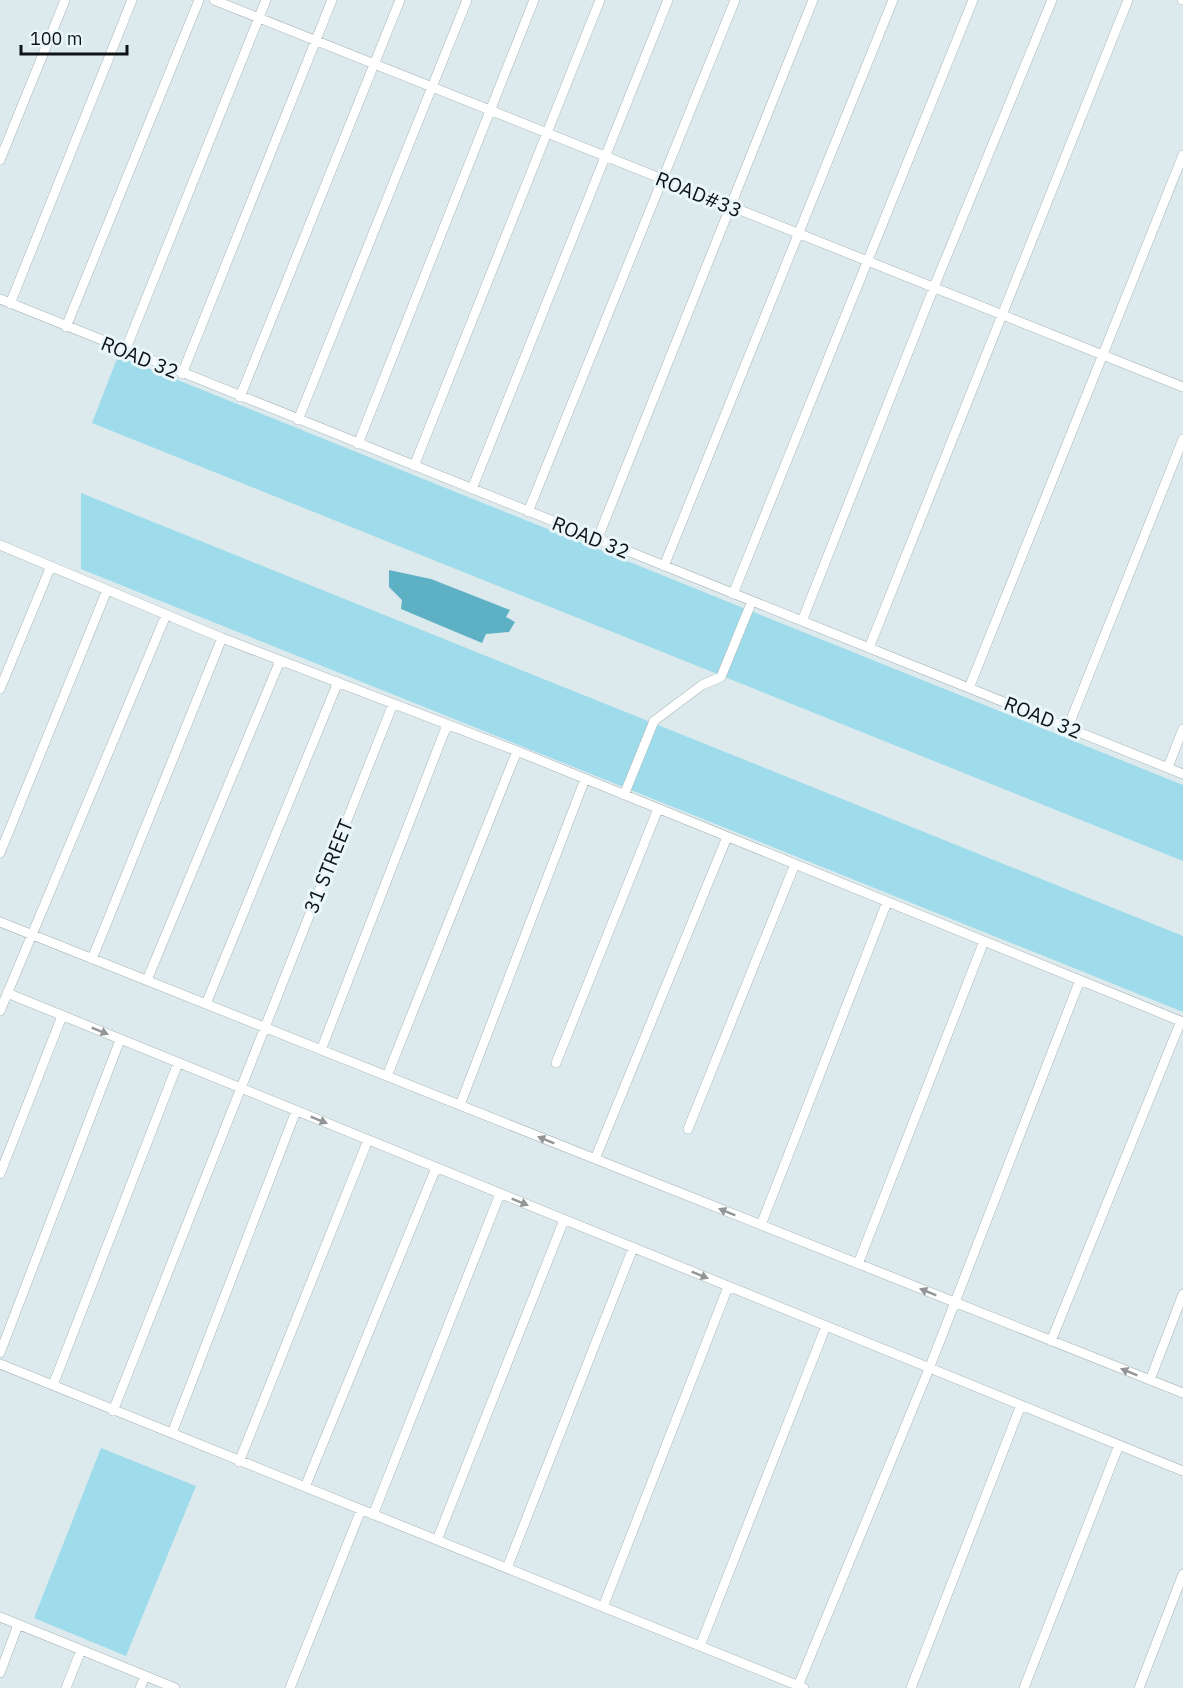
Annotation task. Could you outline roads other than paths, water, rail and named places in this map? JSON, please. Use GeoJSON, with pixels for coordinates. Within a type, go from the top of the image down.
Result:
{"type":"FeatureCollection","features":[{"type":"Feature","properties":{"kind":"street"},"geometry":{"type":"LineString","coordinates":[[0,160],[65,0]]}},
{"type":"Feature","properties":{"kind":"street"},"geometry":{"type":"LineString","coordinates":[[10,304],[132,0]]}},
{"type":"Feature","properties":{"kind":"street"},"geometry":{"type":"LineString","coordinates":[[66,327],[199,0]]}},
{"type":"Feature","properties":{"kind":"street","name":"ROAD#33"},"geometry":{"type":"LineString","coordinates":[[214,0],[1183,387]]}},
{"type":"Feature","properties":{"kind":"street"},"geometry":{"type":"LineString","coordinates":[[125,351],[266,0]]}},
{"type":"Feature","properties":{"kind":"street"},"geometry":{"type":"LineString","coordinates":[[182,374],[332,0]]}},
{"type":"Feature","properties":{"kind":"street"},"geometry":{"type":"LineString","coordinates":[[240,397],[400,0]]}},
{"type":"Feature","properties":{"kind":"street"},"geometry":{"type":"LineString","coordinates":[[298,420],[466,0]]}},
{"type":"Feature","properties":{"kind":"street"},"geometry":{"type":"LineString","coordinates":[[358,444],[534,0]]}},
{"type":"Feature","properties":{"kind":"street"},"geometry":{"type":"LineString","coordinates":[[414,466],[600,0]]}},
{"type":"Feature","properties":{"kind":"street"},"geometry":{"type":"LineString","coordinates":[[472,489],[668,0]]}},
{"type":"Feature","properties":{"kind":"street"},"geometry":{"type":"LineString","coordinates":[[528,512],[735,0]]}},
{"type":"Feature","properties":{"kind":"street"},"geometry":{"type":"LineString","coordinates":[[597,540],[813,0]]}},
{"type":"Feature","properties":{"kind":"street"},"geometry":{"type":"LineString","coordinates":[[664,566],[893,0]]}},
{"type":"Feature","properties":{"kind":"street"},"geometry":{"type":"LineString","coordinates":[[733,594],[973,0]]}},
{"type":"Feature","properties":{"kind":"street"},"geometry":{"type":"LineString","coordinates":[[802,621],[934,287],[1052,0]]}},
{"type":"Feature","properties":{"kind":"street"},"geometry":{"type":"LineString","coordinates":[[869,648],[1004,316],[1128,0]]}},
{"type":"Feature","properties":{"kind":"street"},"geometry":{"type":"LineString","coordinates":[[969,688],[1183,155]]}},
{"type":"Feature","properties":{"kind":"street","name":"ROAD 32"},"geometry":{"type":"LineString","coordinates":[[0,299],[1183,774]]}},
{"type":"Feature","properties":{"kind":"street"},"geometry":{"type":"LineString","coordinates":[[1068,727],[1183,439]]}},
{"type":"Feature","properties":{"kind":"street"},"geometry":{"type":"LineString","coordinates":[[0,545],[222,638],[585,779],[1182,1021],[1051,1341]]}},
{"type":"Feature","properties":{"kind":"street"},"geometry":{"type":"LineString","coordinates":[[0,689],[51,566]]}},
{"type":"Feature","properties":{"kind":"street"},"geometry":{"type":"LineString","coordinates":[[0,853],[107,590]]}},
{"type":"Feature","properties":{"kind":"street"},"geometry":{"type":"LineString","coordinates":[[624,795],[654,721],[702,685],[721,677],[752,601]]}},
{"type":"Feature","properties":{"kind":"street"},"geometry":{"type":"LineString","coordinates":[[0,1011],[30,934],[166,615]]}},
{"type":"Feature","properties":{"kind":"street"},"geometry":{"type":"LineString","coordinates":[[92,959],[222,638]]}},
{"type":"Feature","properties":{"kind":"street"},"geometry":{"type":"LineString","coordinates":[[147,980],[280,661]]}},
{"type":"Feature","properties":{"kind":"street"},"geometry":{"type":"LineString","coordinates":[[206,1004],[338,682]]}},
{"type":"Feature","properties":{"kind":"street","name":"31 STREET"},"geometry":{"type":"LineString","coordinates":[[113,1411],[393,704]]}},
{"type":"Feature","properties":{"kind":"street"},"geometry":{"type":"LineString","coordinates":[[321,1050],[447,724]]}},
{"type":"Feature","properties":{"kind":"street"},"geometry":{"type":"LineString","coordinates":[[1168,767],[1183,729]]}},
{"type":"Feature","properties":{"kind":"street"},"geometry":{"type":"LineString","coordinates":[[387,1076],[517,752]]}},
{"type":"Feature","properties":{"kind":"street"},"geometry":{"type":"LineString","coordinates":[[460,1105],[585,779]]}},
{"type":"Feature","properties":{"kind":"street"},"geometry":{"type":"LineString","coordinates":[[555,1062],[658,809]]}},
{"type":"Feature","properties":{"kind":"street"},"geometry":{"type":"LineString","coordinates":[[595,1159],[727,837]]}},
{"type":"Feature","properties":{"kind":"street"},"geometry":{"type":"LineString","coordinates":[[688,1129],[795,864]]}},
{"type":"Feature","properties":{"kind":"street"},"geometry":{"type":"LineString","coordinates":[[761,1225],[887,902]]}},
{"type":"Feature","properties":{"kind":"street"},"geometry":{"type":"LineString","coordinates":[[0,922],[1183,1393]]}},
{"type":"Feature","properties":{"kind":"street"},"geometry":{"type":"LineString","coordinates":[[858,1264],[984,941]]}},
{"type":"Feature","properties":{"kind":"street"},"geometry":{"type":"LineString","coordinates":[[0,1364],[801,1687],[929,1369],[1080,980]]}},
{"type":"Feature","properties":{"kind":"street"},"geometry":{"type":"LineString","coordinates":[[7,993],[1183,1471]]}},
{"type":"Feature","properties":{"kind":"street"},"geometry":{"type":"LineString","coordinates":[[0,1174],[62,1016]]}},
{"type":"Feature","properties":{"kind":"street"},"geometry":{"type":"LineString","coordinates":[[0,1353],[120,1040]]}},
{"type":"Feature","properties":{"kind":"street"},"geometry":{"type":"LineString","coordinates":[[52,1385],[178,1063]]}},
{"type":"Feature","properties":{"kind":"street"},"geometry":{"type":"LineString","coordinates":[[172,1433],[296,1111]]}},
{"type":"Feature","properties":{"kind":"street"},"geometry":{"type":"LineString","coordinates":[[239,1461],[368,1140]]}},
{"type":"Feature","properties":{"kind":"street"},"geometry":{"type":"LineString","coordinates":[[305,1487],[436,1168]]}},
{"type":"Feature","properties":{"kind":"street"},"geometry":{"type":"LineString","coordinates":[[373,1515],[500,1194]]}},
{"type":"Feature","properties":{"kind":"street"},"geometry":{"type":"LineString","coordinates":[[437,1540],[564,1220]]}},
{"type":"Feature","properties":{"kind":"street"},"geometry":{"type":"LineString","coordinates":[[507,1568],[633,1248]]}},
{"type":"Feature","properties":{"kind":"street"},"geometry":{"type":"LineString","coordinates":[[603,1607],[728,1287]]}},
{"type":"Feature","properties":{"kind":"street"},"geometry":{"type":"LineString","coordinates":[[1150,1380],[1183,1294]]}},
{"type":"Feature","properties":{"kind":"street"},"geometry":{"type":"LineString","coordinates":[[700,1646],[826,1326]]}},
{"type":"Feature","properties":{"kind":"street"},"geometry":{"type":"LineString","coordinates":[[911,1688],[1021,1405]]}},
{"type":"Feature","properties":{"kind":"street"},"geometry":{"type":"LineString","coordinates":[[1024,1688],[1119,1445]]}},
{"type":"Feature","properties":{"kind":"street"},"geometry":{"type":"LineString","coordinates":[[290,1688],[361,1510]]}},
{"type":"Feature","properties":{"kind":"street"},"geometry":{"type":"LineString","coordinates":[[1139,1688],[1183,1574]]}},
{"type":"Feature","properties":{"kind":"street"},"geometry":{"type":"LineString","coordinates":[[0,1617],[175,1688]]}},
{"type":"Feature","properties":{"kind":"street"},"geometry":{"type":"LineString","coordinates":[[0,1673],[18,1625]]}},
{"type":"Feature","properties":{"kind":"street"},"geometry":{"type":"LineString","coordinates":[[66,1688],[81,1650]]}},
{"type":"Feature","properties":{"kind":"street"},"geometry":{"type":"LineString","coordinates":[[140,1688],[145,1676]]}}]}
